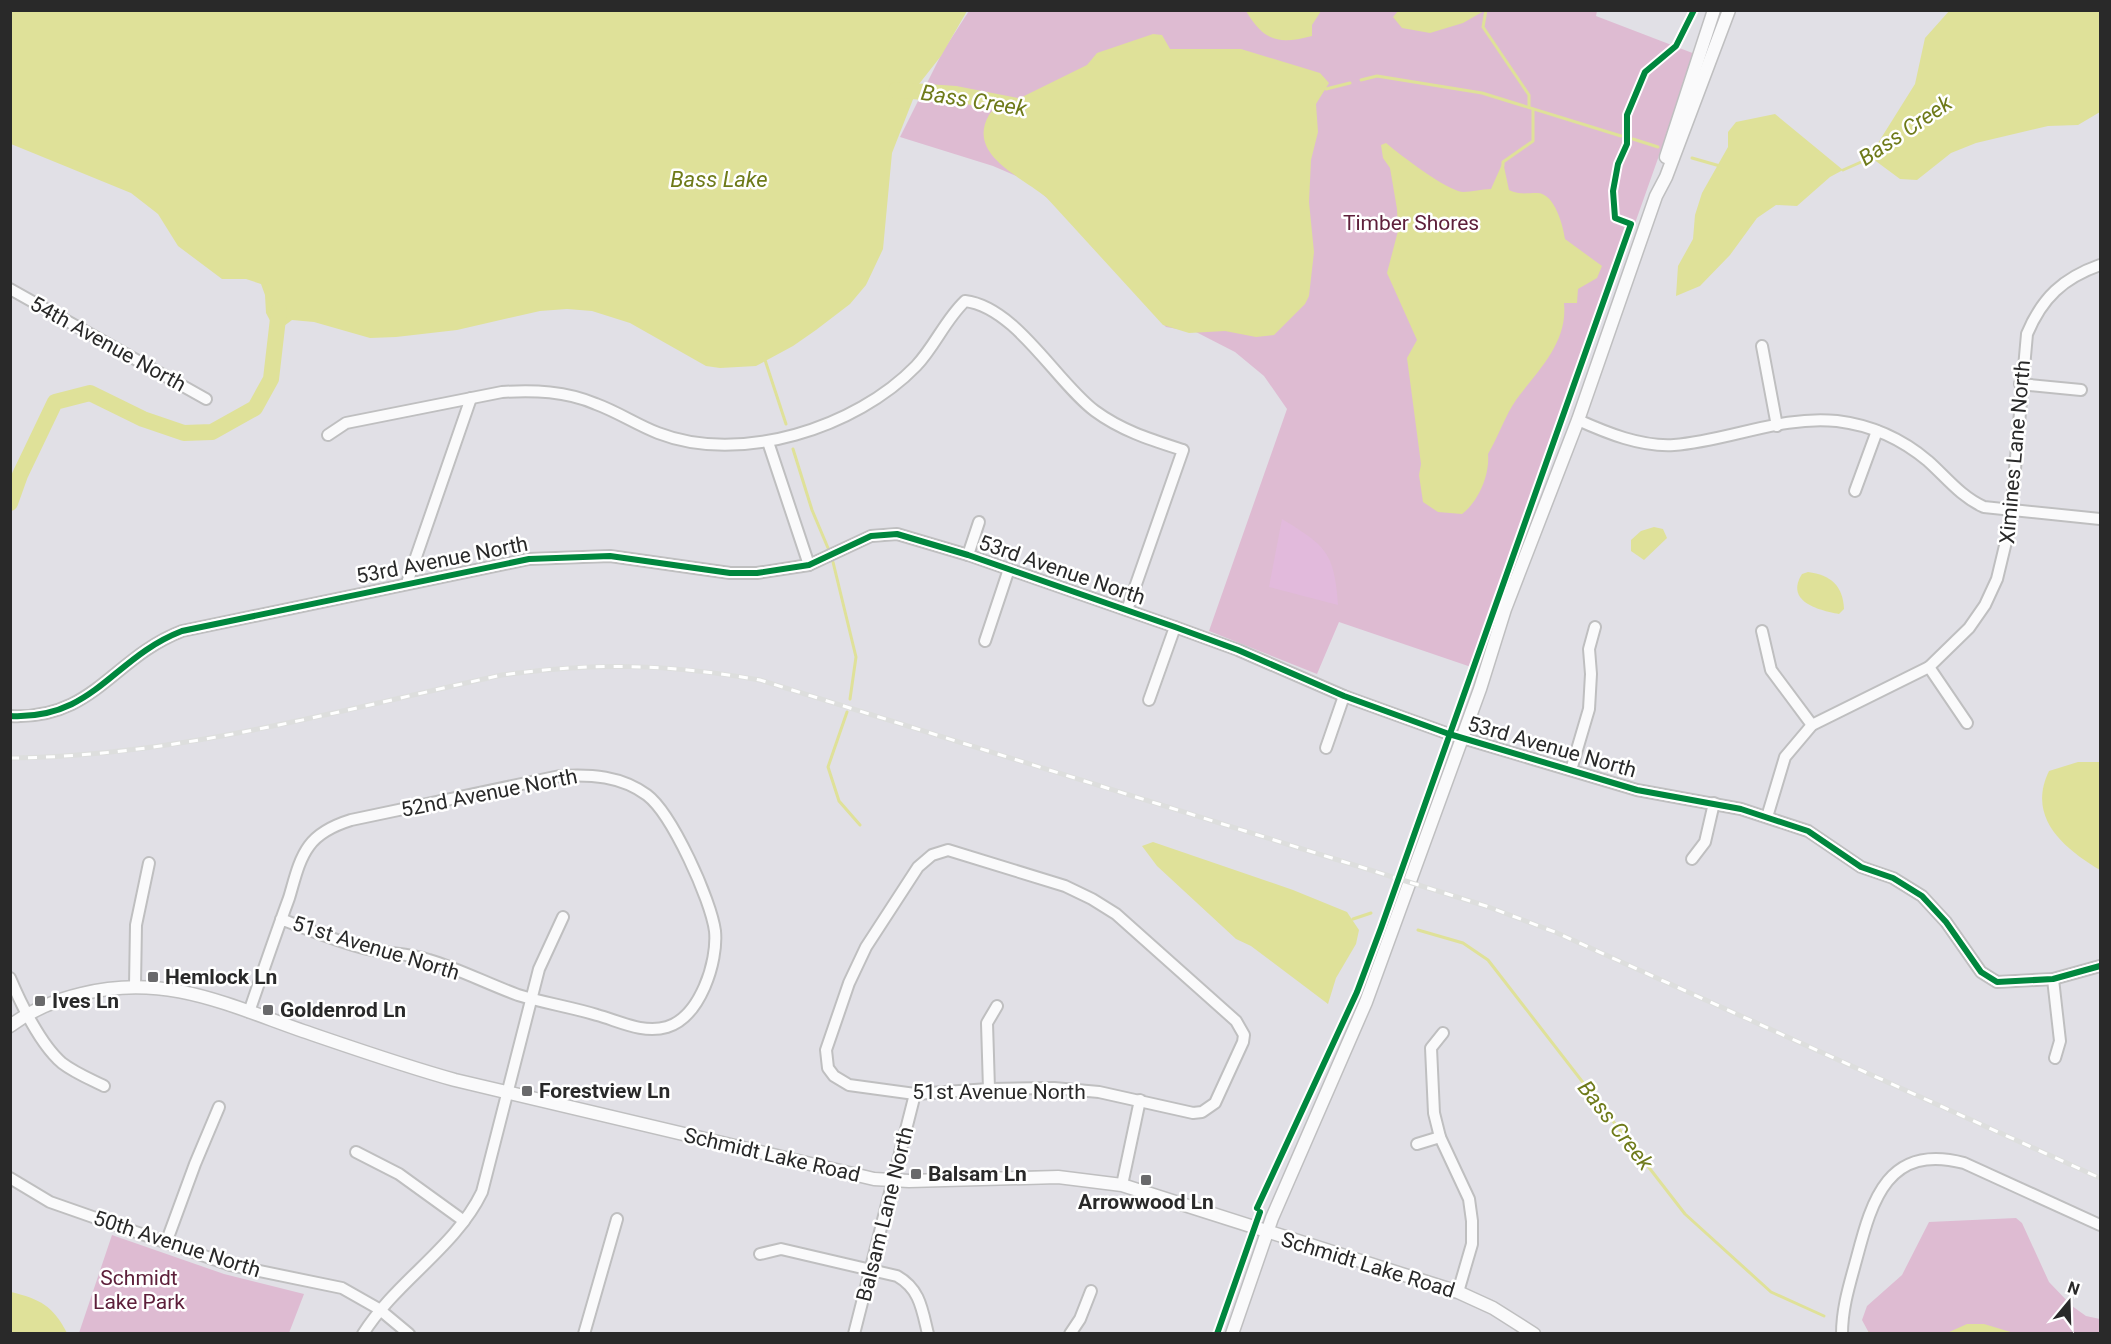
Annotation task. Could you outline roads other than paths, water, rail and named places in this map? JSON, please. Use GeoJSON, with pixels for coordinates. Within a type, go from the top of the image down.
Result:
{"type":"FeatureCollection","features":[{"type":"Feature","properties":{"kind":"street"},"geometry":{"type":"LineString","coordinates":[[1232,1334],[1267,1233],[1366,1002],[1463,738],[1509,599],[1578,420],[1656,196],[1660,175],[1714,10]]}},
{"type":"Feature","properties":{"kind":"street"},"geometry":{"type":"LineString","coordinates":[[1656,196],[1666,177],[1729,10]]}},
{"type":"Feature","properties":{"kind":"street","name":"Ximines Lane North"},"geometry":{"type":"LineString","coordinates":[[1767,817],[1785,757],[1812,725],[1929,667],[1951,649],[1985,605],[2006,552],[2020,384],[2027,334],[2036,313],[2055,289],[2079,273],[2100,265]]}},
{"type":"Feature","properties":{"kind":"street","name":"54th Avenue North"},"geometry":{"type":"LineString","coordinates":[[10,289],[206,399]]}},
{"type":"Feature","properties":{"kind":"street"},"geometry":{"type":"LineString","coordinates":[[328,435],[346,423],[471,398],[502,392],[550,392],[595,403],[660,434],[684,441],[711,446],[792,438],[884,392],[915,368],[953,313],[965,301],[977,302],[1017,331],[1049,361],[1079,398],[1096,412],[1139,435],[1183,450],[1127,610]]}},
{"type":"Feature","properties":{"kind":"street"},"geometry":{"type":"LineString","coordinates":[[1762,346],[1776,426]]}},
{"type":"Feature","properties":{"kind":"street"},"geometry":{"type":"LineString","coordinates":[[2020,384],[2081,390]]}},
{"type":"Feature","properties":{"kind":"street"},"geometry":{"type":"LineString","coordinates":[[407,583],[471,398]]}},
{"type":"Feature","properties":{"kind":"street"},"geometry":{"type":"LineString","coordinates":[[1578,420],[1621,437],[1658,445],[1674,445],[1811,420],[1836,421],[1877,431],[1900,442],[1926,460],[1970,501],[1984,507],[2100,519]]}},
{"type":"Feature","properties":{"kind":"street"},"geometry":{"type":"LineString","coordinates":[[1855,491],[1877,431]]}},
{"type":"Feature","properties":{"kind":"street"},"geometry":{"type":"LineString","coordinates":[[768,442],[809,565]]}},
{"type":"Feature","properties":{"kind":"street"},"geometry":{"type":"LineString","coordinates":[[968,555],[979,522]]}},
{"type":"Feature","properties":{"kind":"street","name":"53rd Avenue North"},"geometry":{"type":"LineString","coordinates":[[10,716],[47,715],[77,704],[145,648],[182,631],[490,565],[568,556],[651,560],[730,573],[757,573],[809,565],[871,536],[884,533],[914,537],[1127,610],[1238,650],[1344,696],[1463,738],[1636,790],[1714,803],[1808,831],[1861,867],[1893,878],[1922,896],[1989,978],[2008,982],[2053,979],[2100,966]]}},
{"type":"Feature","properties":{"kind":"street"},"geometry":{"type":"LineString","coordinates":[[985,640],[1009,569]]}},
{"type":"Feature","properties":{"kind":"street"},"geometry":{"type":"LineString","coordinates":[[1149,700],[1175,627]]}},
{"type":"Feature","properties":{"kind":"street"},"geometry":{"type":"LineString","coordinates":[[1571,770],[1589,709],[1591,674],[1588,649],[1595,627]]}},
{"type":"Feature","properties":{"kind":"street"},"geometry":{"type":"LineString","coordinates":[[1762,631],[1771,670],[1812,725]]}},
{"type":"Feature","properties":{"kind":"street"},"geometry":{"type":"LineString","coordinates":[[1929,667],[1967,723]]}},
{"type":"Feature","properties":{"kind":"street"},"geometry":{"type":"LineString","coordinates":[[1326,748],[1344,696]]}},
{"type":"Feature","properties":{"kind":"street","name":"52nd Avenue North"},"geometry":{"type":"LineString","coordinates":[[249,1012],[303,858],[309,846],[320,835],[351,820],[560,776],[594,775],[625,782],[647,795],[662,810],[683,845],[715,930],[715,949],[700,994],[694,1006],[677,1023]]}},
{"type":"Feature","properties":{"kind":"street"},"geometry":{"type":"LineString","coordinates":[[1692,859],[1705,842],[1714,803]]}},
{"type":"Feature","properties":{"kind":"street","name":"51st Avenue North"},"geometry":{"type":"LineString","coordinates":[[948,850],[1065,886],[1116,914],[1241,1027],[1244,1035],[1241,1049],[1215,1103],[1210,1108],[1193,1113],[1140,1100],[1065,1089],[989,1089],[915,1094],[849,1085],[834,1076],[828,1068],[826,1050],[849,983],[866,947],[918,867],[932,855],[948,850]]}},
{"type":"Feature","properties":{"kind":"street"},"geometry":{"type":"LineString","coordinates":[[135,985],[136,925],[149,863]]}},
{"type":"Feature","properties":{"kind":"street"},"geometry":{"type":"LineString","coordinates":[[363,1334],[379,1310],[464,1221],[482,1192],[538,969],[562,917]]}},
{"type":"Feature","properties":{"kind":"street","name":"51st Avenue North"},"geometry":{"type":"LineString","coordinates":[[281,919],[353,945],[429,959],[530,999],[572,1008],[644,1029],[667,1027],[677,1023]]}},
{"type":"Feature","properties":{"kind":"street"},"geometry":{"type":"LineString","coordinates":[[10,978],[51,1052],[73,1070],[104,1086]]}},
{"type":"Feature","properties":{"kind":"street"},"geometry":{"type":"LineString","coordinates":[[2053,979],[2060,1041],[2055,1058]]}},
{"type":"Feature","properties":{"kind":"street","name":"Schmidt Lake Road"},"geometry":{"type":"LineString","coordinates":[[10,1026],[69,997],[135,985],[187,992],[400,1064],[508,1093],[837,1172],[894,1180],[1058,1177],[1122,1185],[1179,1201],[1267,1233],[1458,1292],[1493,1308],[1534,1334]]}},
{"type":"Feature","properties":{"kind":"street"},"geometry":{"type":"LineString","coordinates":[[989,1089],[987,1023],[997,1006]]}},
{"type":"Feature","properties":{"kind":"street"},"geometry":{"type":"LineString","coordinates":[[1443,1033],[1431,1048],[1434,1113],[1440,1137],[1468,1199],[1472,1221],[1473,1244],[1458,1292]]}},
{"type":"Feature","properties":{"kind":"street","name":"Balsam Lane North"},"geometry":{"type":"LineString","coordinates":[[854,1334],[915,1094]]}},
{"type":"Feature","properties":{"kind":"street"},"geometry":{"type":"LineString","coordinates":[[1122,1185],[1140,1100]]}},
{"type":"Feature","properties":{"kind":"street"},"geometry":{"type":"LineString","coordinates":[[166,1243],[191,1173],[219,1107]]}},
{"type":"Feature","properties":{"kind":"street"},"geometry":{"type":"LineString","coordinates":[[1417,1144],[1440,1137]]}},
{"type":"Feature","properties":{"kind":"street"},"geometry":{"type":"LineString","coordinates":[[356,1152],[399,1174],[464,1221]]}},
{"type":"Feature","properties":{"kind":"street"},"geometry":{"type":"LineString","coordinates":[[1842,1334],[1845,1299],[1875,1197],[1885,1183],[1909,1166],[1940,1159],[1954,1160],[2100,1226]]}},
{"type":"Feature","properties":{"kind":"street","name":"50th Avenue North"},"geometry":{"type":"LineString","coordinates":[[10,1178],[50,1202],[166,1243],[255,1272],[342,1288],[379,1310],[409,1334]]}},
{"type":"Feature","properties":{"kind":"street"},"geometry":{"type":"LineString","coordinates":[[584,1334],[617,1219]]}},
{"type":"Feature","properties":{"kind":"street"},"geometry":{"type":"LineString","coordinates":[[760,1254],[781,1249],[897,1276],[912,1287],[922,1306],[928,1334]]}},
{"type":"Feature","properties":{"kind":"street"},"geometry":{"type":"LineString","coordinates":[[1070,1334],[1080,1319],[1091,1291]]}},
{"type":"Feature","properties":{"kind":"water"},"geometry":{"type":"Polygon","coordinates":[[[1950,10],[2100,11],[2100,112],[2078,125],[2048,126],[1976,143],[1951,153],[1917,180],[1900,179],[1873,159],[1868,159],[1915,84],[1925,38],[1950,10]]]}},
{"type":"Feature","properties":{"kind":"water","name":"Bass Lake"},"geometry":{"type":"Polygon","coordinates":[[[10,11],[967,11],[941,56],[919,84],[892,153],[883,249],[866,285],[850,304],[793,346],[756,366],[720,368],[706,366],[630,323],[592,311],[567,309],[540,311],[457,330],[396,337],[370,338],[314,322],[292,320],[276,332],[266,313],[265,295],[261,284],[246,279],[222,279],[178,246],[158,214],[131,193],[11,144],[10,11]]]}},
{"type":"Feature","properties":{"kind":"water"},"geometry":{"type":"Polygon","coordinates":[[[1246,11],[1321,11],[1312,25],[1312,36],[1281,40],[1259,29],[1246,11]]]}},
{"type":"Feature","properties":{"kind":"water"},"geometry":{"type":"Polygon","coordinates":[[[1398,11],[1484,11],[1463,23],[1430,33],[1402,28],[1393,17],[1398,11]]]}},
{"type":"Feature","properties":{"kind":"water"},"geometry":{"type":"Polygon","coordinates":[[[1153,34],[1162,35],[1170,49],[1241,49],[1320,73],[1329,83],[1316,104],[1318,132],[1311,160],[1309,202],[1314,252],[1309,296],[1305,304],[1274,335],[1256,337],[1225,331],[1189,333],[1163,325],[1046,197],[1000,164],[985,142],[984,129],[989,115],[1005,98],[1018,99],[1087,65],[1097,53],[1153,34]]]}},
{"type":"Feature","properties":{"kind":"water"},"geometry":{"type":"Polygon","coordinates":[[[1775,114],[1843,170],[1830,177],[1797,206],[1776,205],[1757,218],[1730,255],[1700,286],[1676,296],[1678,266],[1693,239],[1695,215],[1702,193],[1728,147],[1728,132],[1736,122],[1775,114]]]}},
{"type":"Feature","properties":{"kind":"water"},"geometry":{"type":"Polygon","coordinates":[[[1386,143],[1435,179],[1463,192],[1491,189],[1503,162],[1509,190],[1543,194],[1549,198],[1557,211],[1565,239],[1602,266],[1597,278],[1578,289],[1577,303],[1564,303],[1564,317],[1556,343],[1542,367],[1508,413],[1488,454],[1487,471],[1482,487],[1473,503],[1462,514],[1438,512],[1423,502],[1419,475],[1421,464],[1407,358],[1417,340],[1387,273],[1398,231],[1390,168],[1383,158],[1381,145],[1386,143]]]}},
{"type":"Feature","properties":{"kind":"water"},"geometry":{"type":"Polygon","coordinates":[[[1654,527],[1663,529],[1667,538],[1644,560],[1631,551],[1631,540],[1641,531],[1654,527]]]}},
{"type":"Feature","properties":{"kind":"water"},"geometry":{"type":"Polygon","coordinates":[[[1808,572],[1829,579],[1838,588],[1844,609],[1839,614],[1813,607],[1800,597],[1798,583],[1802,574],[1808,572]]]}},
{"type":"Feature","properties":{"kind":"water"},"geometry":{"type":"Polygon","coordinates":[[[2078,762],[2100,762],[2100,870],[2062,842],[2046,817],[2042,803],[2043,788],[2049,771],[2078,762]]]}},
{"type":"Feature","properties":{"kind":"water"},"geometry":{"type":"Polygon","coordinates":[[[1153,842],[1293,890],[1347,912],[1359,930],[1356,944],[1336,978],[1328,1004],[1251,946],[1236,939],[1157,866],[1142,846],[1153,842]]]}},
{"type":"Feature","properties":{"kind":"water"},"geometry":{"type":"Polygon","coordinates":[[[11,1292],[45,1305],[56,1316],[67,1333],[11,1333],[11,1292]]]}},
{"type":"Feature","properties":{"kind":"water"},"geometry":{"type":"Polygon","coordinates":[[[1967,1324],[1984,1324],[2014,1333],[1947,1333],[1967,1324]]]}},
{"type":"Feature","properties":{"kind":"waterway"},"geometry":{"type":"LineString","coordinates":[[1486,10],[1483,27],[1529,95],[1529,107]]}},
{"type":"Feature","properties":{"kind":"waterway","name":"Bass Creek"},"geometry":{"type":"LineString","coordinates":[[1361,80],[1377,76],[1482,93],[1621,136]]}},
{"type":"Feature","properties":{"kind":"waterway","name":"Bass Creek"},"geometry":{"type":"LineString","coordinates":[[1326,89],[1350,83]]}},
{"type":"Feature","properties":{"kind":"waterway","name":"Bass Creek"},"geometry":{"type":"LineString","coordinates":[[896,90],[956,94],[1022,107]]}},
{"type":"Feature","properties":{"kind":"waterway"},"geometry":{"type":"LineString","coordinates":[[1503,166],[1503,162],[1533,141],[1533,109]]}},
{"type":"Feature","properties":{"kind":"waterway","name":"Bass Creek"},"geometry":{"type":"LineString","coordinates":[[1633,139],[1658,147]]}},
{"type":"Feature","properties":{"kind":"waterway","name":"Bass Creek"},"geometry":{"type":"LineString","coordinates":[[1692,158],[1720,166]]}},
{"type":"Feature","properties":{"kind":"waterway","name":"Bass Creek"},"geometry":{"type":"LineString","coordinates":[[1843,170],[1868,159]]}},
{"type":"Feature","properties":{"kind":"waterway"},"geometry":{"type":"LineString","coordinates":[[10,503],[20,475],[55,402],[90,393],[143,419],[184,433],[212,432],[255,408],[271,379],[279,310]]}},
{"type":"Feature","properties":{"kind":"waterway","name":"Bass Creek"},"geometry":{"type":"LineString","coordinates":[[764,357],[786,424]]}},
{"type":"Feature","properties":{"kind":"waterway","name":"Bass Creek"},"geometry":{"type":"LineString","coordinates":[[793,449],[812,510],[828,548]]}},
{"type":"Feature","properties":{"kind":"waterway","name":"Bass Creek"},"geometry":{"type":"LineString","coordinates":[[833,562],[856,657],[850,699]]}},
{"type":"Feature","properties":{"kind":"waterway","name":"Bass Creek"},"geometry":{"type":"LineString","coordinates":[[847,712],[828,767],[839,801],[860,825]]}},
{"type":"Feature","properties":{"kind":"waterway","name":"Bass Creek"},"geometry":{"type":"LineString","coordinates":[[1353,919],[1371,913]]}},
{"type":"Feature","properties":{"kind":"waterway","name":"Bass Creek"},"geometry":{"type":"LineString","coordinates":[[1418,930],[1463,943],[1488,960],[1685,1214],[1771,1292],[1824,1316]]}},
{"type":"Feature","properties":{"kind":"railway"},"geometry":{"type":"LineString","coordinates":[[10,758],[72,756],[196,741],[502,675],[536,671],[600,667],[662,668],[760,680],[1486,906],[1555,932],[2100,1178]]}},
{"type":"Feature","properties":{"kind":"place","name":"Hemlock Ln"},"geometry":{"type":"Point","coordinates":[153,977]}},
{"type":"Feature","properties":{"kind":"place","name":"Ives Ln"},"geometry":{"type":"Point","coordinates":[40,1001]}},
{"type":"Feature","properties":{"kind":"place","name":"Goldenrod Ln"},"geometry":{"type":"Point","coordinates":[268,1010]}},
{"type":"Feature","properties":{"kind":"place","name":"Forestview Ln"},"geometry":{"type":"Point","coordinates":[527,1091]}},
{"type":"Feature","properties":{"kind":"place","name":"Balsam Ln"},"geometry":{"type":"Point","coordinates":[916,1174]}},
{"type":"Feature","properties":{"kind":"place","name":"Arrowwood Ln"},"geometry":{"type":"Point","coordinates":[1146,1180]}},
{"type":"Feature","properties":{"kind":"park label","name":"Timber Shores"},"geometry":{"type":"Point","coordinates":[1411,223]}},
{"type":"Feature","properties":{"kind":"park label","name":"Schmidt Lake Park"},"geometry":{"type":"Point","coordinates":[139,1290]}}]}
